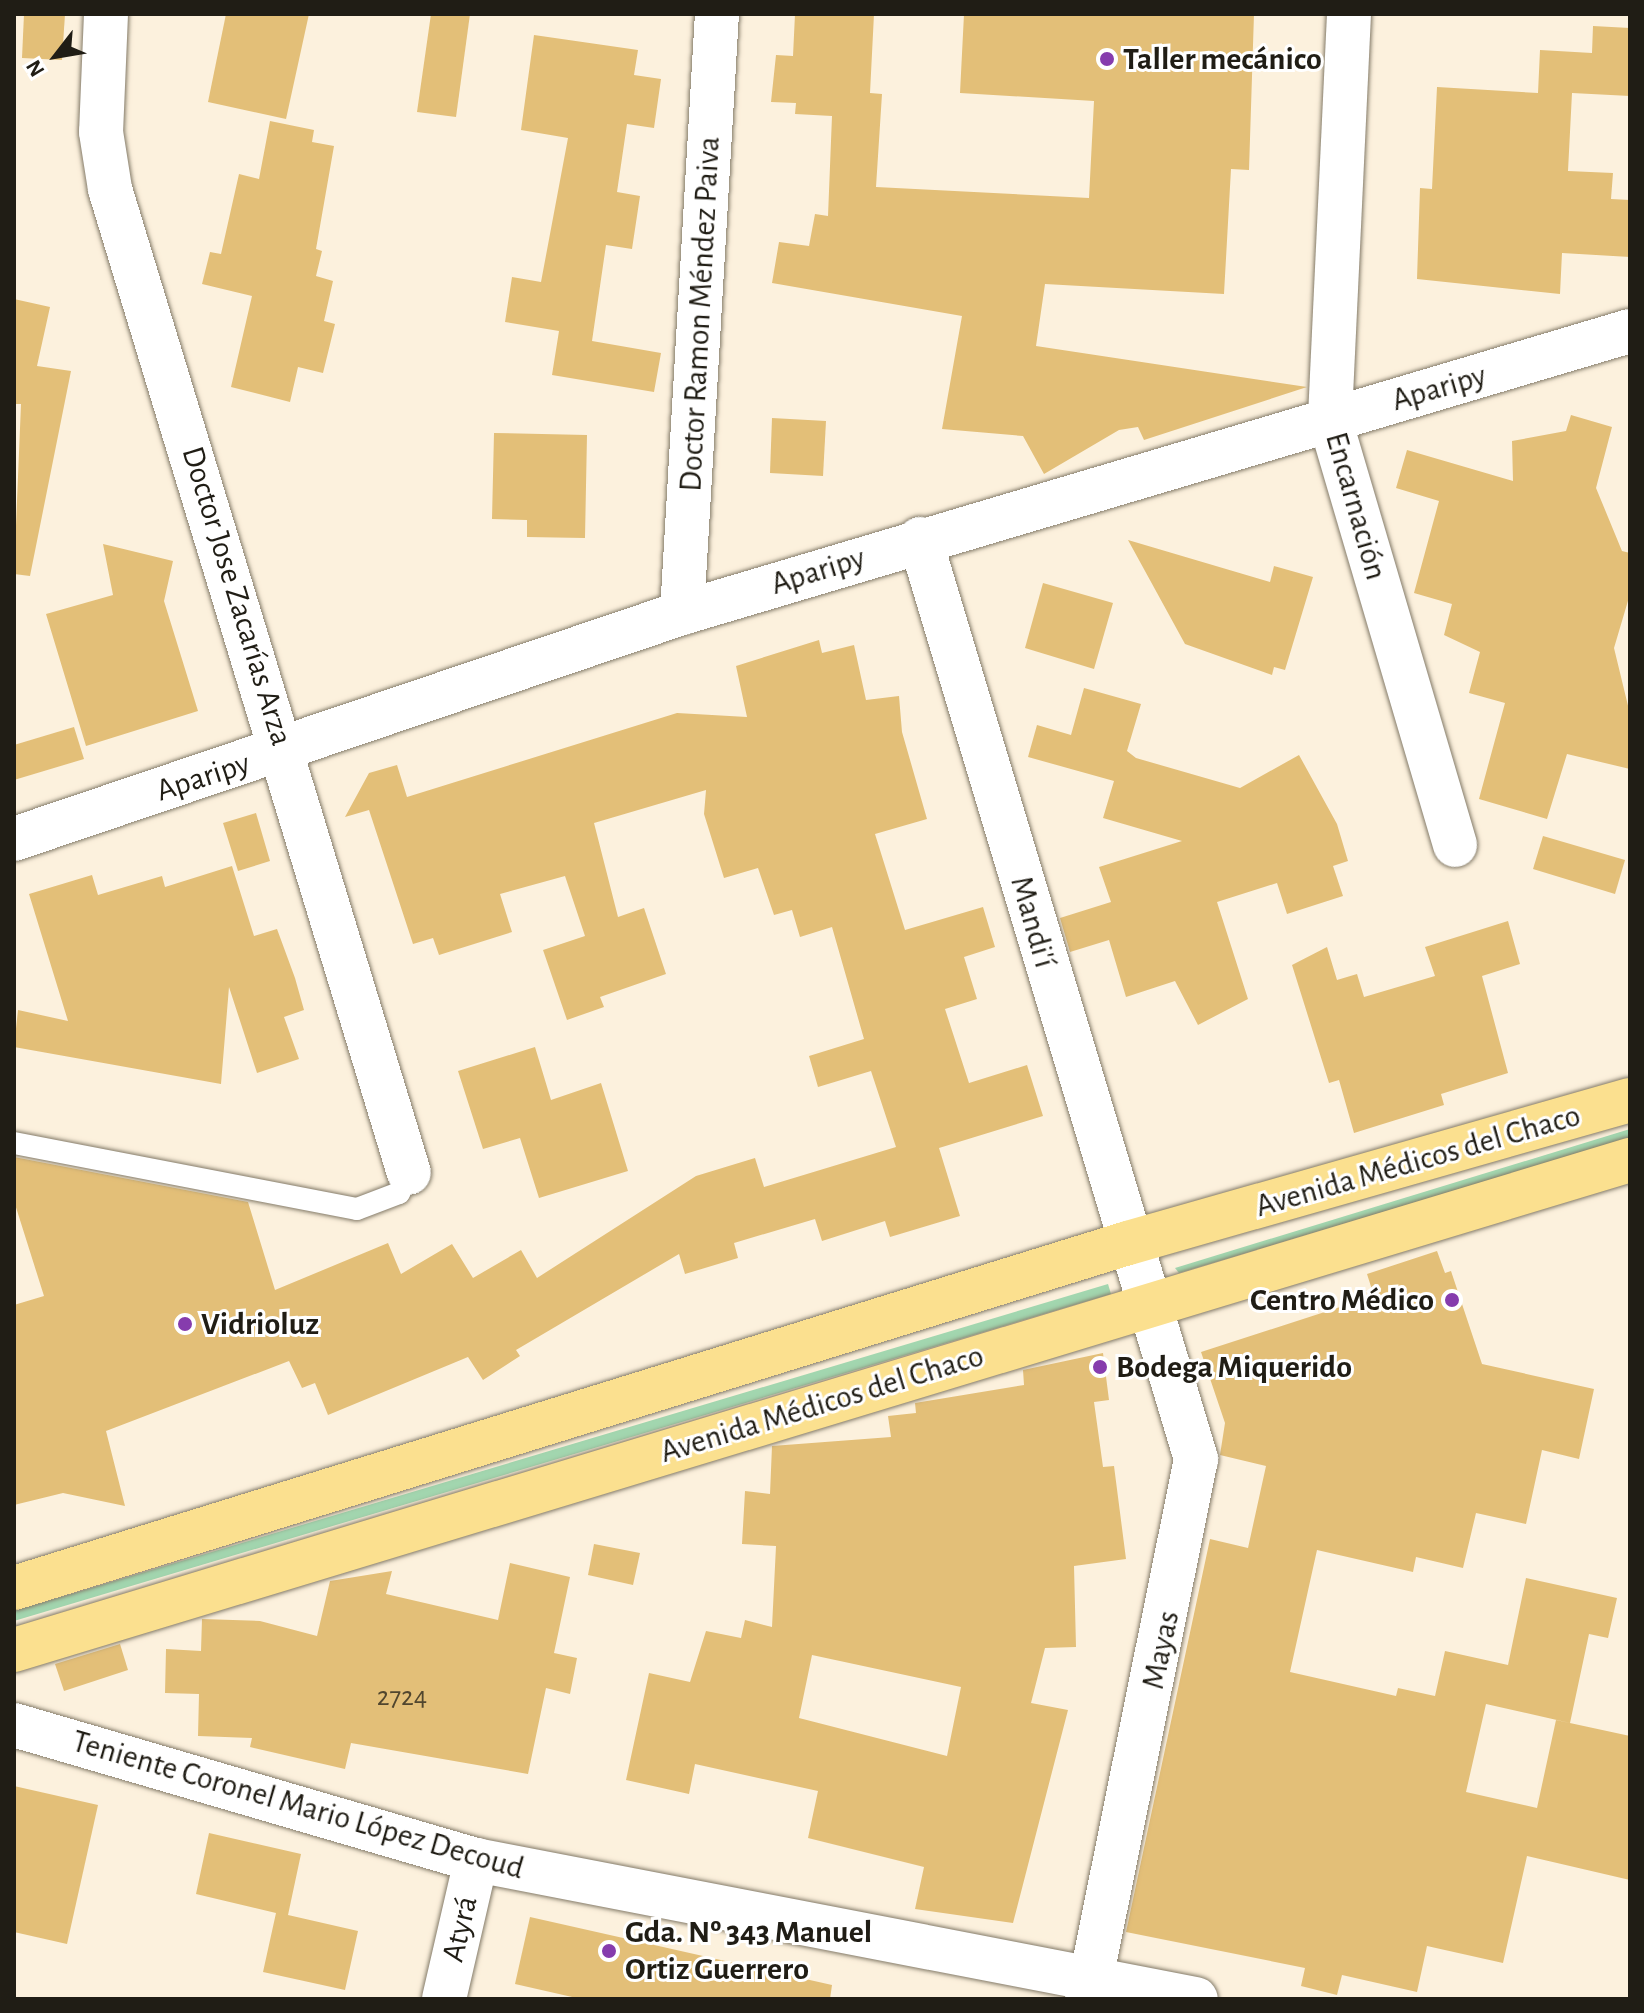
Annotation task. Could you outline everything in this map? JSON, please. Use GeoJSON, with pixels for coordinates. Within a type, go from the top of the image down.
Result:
{"type":"FeatureCollection","features":[{"type":"Feature","properties":{"kind":"main road","name":"Avenida Médicos del Chaco"},"geometry":{"type":"LineString","coordinates":[[14,1588],[1128,1243],[1630,1100]]}},
{"type":"Feature","properties":{"kind":"main road","name":"Avenida Médicos del Chaco"},"geometry":{"type":"LineString","coordinates":[[14,1650],[1630,1160]]}},
{"type":"Feature","properties":{"kind":"street","name":"Doctor Jose Zacarías Arza"},"geometry":{"type":"LineString","coordinates":[[106,14],[101,132],[110,189],[285,751],[409,1173]]}},
{"type":"Feature","properties":{"kind":"street","name":"Doctor Ramon Méndez Paiva"},"geometry":{"type":"LineString","coordinates":[[682,613],[717,14]]}},
{"type":"Feature","properties":{"kind":"street","name":"Encarnación"},"geometry":{"type":"LineString","coordinates":[[1349,14],[1330,420],[1455,845]]}},
{"type":"Feature","properties":{"kind":"street","name":"Aparipy"},"geometry":{"type":"LineString","coordinates":[[14,839],[285,751],[682,613],[920,539],[1630,331]]}},
{"type":"Feature","properties":{"kind":"street","name":"Mandi'í"},"geometry":{"type":"LineString","coordinates":[[920,539],[1128,1243],[1151,1304]]}},
{"type":"Feature","properties":{"kind":"street","name":"Mayas"},"geometry":{"type":"LineString","coordinates":[[1090,1987],[1196,1483],[1196,1459],[1151,1304]]}},
{"type":"Feature","properties":{"kind":"street","name":"Teniente Coronel Mario López Decoud"},"geometry":{"type":"LineString","coordinates":[[14,1725],[476,1860],[1090,1987],[1196,1999]]}},
{"type":"Feature","properties":{"kind":"street","name":"Atyrá"},"geometry":{"type":"LineString","coordinates":[[444,1999],[476,1860]]}},
{"type":"Feature","properties":{"kind":"lane"},"geometry":{"type":"LineString","coordinates":[[14,1143],[357,1209],[399,1193],[409,1173]]}},
{"type":"Feature","properties":{"kind":"green space"},"geometry":{"type":"Polygon","coordinates":[[[1630,1129],[1630,1138],[1179,1273],[1175,1268],[1630,1129]]]}},
{"type":"Feature","properties":{"kind":"green space"},"geometry":{"type":"Polygon","coordinates":[[[1108,1284],[1111,1294],[14,1621],[14,1611],[1108,1284]]]}},
{"type":"Feature","properties":{"kind":"building"},"geometry":{"type":"Polygon","coordinates":[[[24,14],[65,14],[62,60],[22,58],[24,14]]]}},
{"type":"Feature","properties":{"kind":"building"},"geometry":{"type":"Polygon","coordinates":[[[226,14],[309,14],[286,119],[208,102],[226,14]]]}},
{"type":"Feature","properties":{"kind":"building"},"geometry":{"type":"Polygon","coordinates":[[[431,14],[470,14],[456,117],[417,112],[431,14]]]}},
{"type":"Feature","properties":{"kind":"building"},"geometry":{"type":"Polygon","coordinates":[[[795,14],[874,14],[870,93],[882,94],[876,187],[1089,198],[1094,101],[960,93],[964,14],[1254,14],[1249,170],[1231,169],[1224,294],[1045,284],[1036,346],[1307,387],[1144,440],[1138,427],[1119,430],[1044,474],[1023,436],[942,429],[962,316],[772,283],[779,242],[809,246],[815,214],[828,216],[832,116],[795,114],[796,103],[771,102],[776,55],[793,56],[795,14]]]}},
{"type":"Feature","properties":{"kind":"building"},"geometry":{"type":"Polygon","coordinates":[[[1593,26],[1630,28],[1630,96],[1572,93],[1568,171],[1613,173],[1611,199],[1630,200],[1630,257],[1562,253],[1560,294],[1417,279],[1420,188],[1432,189],[1437,87],[1538,93],[1540,50],[1592,53],[1593,26]]]}},
{"type":"Feature","properties":{"kind":"building"},"geometry":{"type":"Polygon","coordinates":[[[534,35],[638,50],[634,75],[661,79],[654,128],[627,124],[617,192],[640,196],[632,249],[606,245],[592,341],[661,353],[654,392],[552,375],[559,331],[505,322],[512,277],[541,282],[568,138],[521,130],[534,35]]]}},
{"type":"Feature","properties":{"kind":"building"},"geometry":{"type":"Polygon","coordinates":[[[270,121],[314,130],[312,142],[334,146],[316,249],[322,251],[316,276],[333,281],[324,321],[335,324],[323,373],[298,367],[290,402],[231,387],[252,296],[202,284],[210,252],[221,254],[239,174],[259,179],[270,121]]]}},
{"type":"Feature","properties":{"kind":"building"},"geometry":{"type":"Polygon","coordinates":[[[14,299],[50,307],[37,366],[71,371],[30,576],[14,574],[21,404],[14,404],[14,299]]]}},
{"type":"Feature","properties":{"kind":"building"},"geometry":{"type":"Polygon","coordinates":[[[1571,415],[1612,427],[1596,488],[1622,551],[1630,553],[1630,594],[1614,648],[1630,714],[1630,769],[1567,754],[1547,819],[1479,799],[1505,703],[1469,693],[1480,652],[1444,635],[1452,604],[1414,593],[1439,501],[1396,488],[1407,450],[1513,481],[1512,441],[1566,431],[1571,415]]]}},
{"type":"Feature","properties":{"kind":"building"},"geometry":{"type":"Polygon","coordinates":[[[772,418],[826,421],[823,476],[770,473],[772,418]]]}},
{"type":"Feature","properties":{"kind":"building"},"geometry":{"type":"Polygon","coordinates":[[[494,433],[587,435],[585,538],[527,537],[527,520],[492,519],[494,433]]]}},
{"type":"Feature","properties":{"kind":"building"},"geometry":{"type":"Polygon","coordinates":[[[1128,540],[1270,582],[1274,566],[1313,577],[1285,670],[1274,667],[1272,675],[1185,644],[1128,540]]]}},
{"type":"Feature","properties":{"kind":"building"},"geometry":{"type":"Polygon","coordinates":[[[103,544],[173,561],[164,601],[198,711],[86,746],[46,614],[113,595],[103,544]]]}},
{"type":"Feature","properties":{"kind":"building"},"geometry":{"type":"Polygon","coordinates":[[[1043,583],[1113,603],[1094,669],[1025,648],[1043,583]]]}},
{"type":"Feature","properties":{"kind":"building"},"geometry":{"type":"Polygon","coordinates":[[[819,640],[822,653],[854,645],[866,700],[899,696],[902,732],[927,819],[875,834],[905,930],[983,907],[995,947],[964,957],[977,999],[945,1009],[969,1083],[1027,1065],[1043,1116],[939,1148],[960,1216],[890,1237],[885,1221],[822,1241],[815,1219],[734,1243],[738,1258],[685,1274],[679,1254],[516,1350],[520,1356],[483,1380],[468,1357],[328,1415],[315,1383],[302,1388],[289,1361],[106,1431],[125,1506],[63,1493],[14,1505],[14,1305],[44,1296],[14,1201],[14,1157],[248,1202],[275,1290],[388,1243],[401,1274],[452,1244],[473,1278],[521,1250],[537,1278],[696,1176],[755,1158],[764,1187],[896,1147],[871,1071],[818,1087],[809,1056],[864,1039],[832,927],[800,937],[792,910],[774,915],[758,868],[724,878],[704,814],[706,790],[594,823],[618,917],[644,908],[666,974],[600,997],[604,1007],[567,1020],[543,950],[585,936],[565,876],[500,894],[512,932],[439,955],[433,938],[413,944],[369,810],[345,817],[369,773],[397,765],[407,797],[677,713],[747,717],[736,666],[819,640]]]}},
{"type":"Feature","properties":{"kind":"building"},"geometry":{"type":"Polygon","coordinates":[[[1084,688],[1141,704],[1127,751],[1136,758],[1240,788],[1299,755],[1337,824],[1348,861],[1333,866],[1343,896],[1287,914],[1277,883],[1217,902],[1248,999],[1198,1025],[1175,981],[1126,997],[1109,940],[1070,952],[1060,918],[1111,902],[1099,867],[1182,841],[1103,818],[1114,781],[1028,757],[1037,725],[1071,735],[1084,688]]]}},
{"type":"Feature","properties":{"kind":"building"},"geometry":{"type":"Polygon","coordinates":[[[74,727],[84,759],[14,780],[14,745],[74,727]]]}},
{"type":"Feature","properties":{"kind":"building"},"geometry":{"type":"Polygon","coordinates":[[[256,813],[270,861],[238,871],[223,823],[256,813]]]}},
{"type":"Feature","properties":{"kind":"building"},"geometry":{"type":"Polygon","coordinates":[[[1543,836],[1625,860],[1615,894],[1533,869],[1543,836]]]}},
{"type":"Feature","properties":{"kind":"building"},"geometry":{"type":"Polygon","coordinates":[[[232,866],[254,936],[277,929],[295,978],[304,1010],[284,1017],[299,1059],[257,1073],[229,987],[221,1084],[14,1047],[18,1010],[68,1021],[29,894],[92,875],[98,895],[162,876],[165,887],[232,866]]]}},
{"type":"Feature","properties":{"kind":"building"},"geometry":{"type":"Polygon","coordinates":[[[1508,921],[1520,964],[1482,976],[1508,1073],[1441,1094],[1444,1105],[1354,1133],[1339,1080],[1329,1083],[1292,965],[1327,947],[1337,980],[1357,974],[1364,997],[1435,976],[1425,947],[1508,921]]]}},
{"type":"Feature","properties":{"kind":"building"},"geometry":{"type":"Polygon","coordinates":[[[535,1047],[551,1100],[601,1083],[628,1171],[539,1198],[520,1138],[483,1149],[458,1071],[535,1047]]]}},
{"type":"Feature","properties":{"kind":"building"},"geometry":{"type":"Polygon","coordinates":[[[1437,1251],[1445,1273],[1451,1271],[1482,1364],[1594,1389],[1579,1459],[1542,1450],[1526,1524],[1476,1513],[1463,1568],[1416,1557],[1413,1572],[1317,1550],[1290,1672],[1396,1696],[1398,1688],[1435,1696],[1445,1651],[1508,1665],[1526,1578],[1617,1598],[1608,1638],[1589,1634],[1570,1723],[1486,1704],[1466,1792],[1537,1808],[1556,1720],[1630,1736],[1630,1880],[1527,1856],[1503,1963],[1427,1946],[1417,1992],[1342,1975],[1337,1995],[1301,1986],[1305,1968],[1126,1932],[1210,1539],[1248,1548],[1266,1466],[1220,1455],[1225,1423],[1201,1352],[1374,1296],[1367,1274],[1437,1251]]]}},
{"type":"Feature","properties":{"kind":"building"},"geometry":{"type":"Polygon","coordinates":[[[1103,1353],[1109,1400],[1094,1402],[1103,1467],[1114,1466],[1126,1559],[1074,1566],[1076,1647],[1045,1648],[1031,1703],[1068,1710],[1013,1923],[915,1909],[924,1867],[808,1838],[818,1791],[695,1764],[689,1794],[626,1780],[649,1673],[690,1682],[706,1631],[741,1638],[745,1620],[772,1627],[776,1546],[742,1544],[745,1491],[770,1494],[772,1446],[891,1437],[888,1416],[916,1413],[915,1403],[1024,1385],[1023,1370],[1103,1353]],[[812,1655],[799,1718],[947,1756],[961,1687],[812,1655]]]}},
{"type":"Feature","properties":{"kind":"building"},"geometry":{"type":"Polygon","coordinates":[[[594,1544],[640,1553],[633,1585],[588,1575],[594,1544]]]}},
{"type":"Feature","properties":{"kind":"building"},"geometry":{"type":"Polygon","coordinates":[[[510,1563],[570,1577],[554,1653],[577,1658],[570,1694],[546,1688],[528,1774],[351,1743],[345,1769],[250,1747],[252,1738],[198,1736],[199,1694],[165,1693],[166,1649],[201,1651],[202,1619],[260,1621],[317,1636],[330,1581],[392,1571],[386,1594],[498,1620],[510,1563]]]}},
{"type":"Feature","properties":{"kind":"building"},"geometry":{"type":"Polygon","coordinates":[[[120,1644],[128,1670],[64,1691],[55,1664],[120,1644]]]}},
{"type":"Feature","properties":{"kind":"building"},"geometry":{"type":"Polygon","coordinates":[[[14,1786],[98,1805],[67,1944],[14,1932],[14,1786]]]}},
{"type":"Feature","properties":{"kind":"building"},"geometry":{"type":"Polygon","coordinates":[[[209,1833],[301,1854],[288,1915],[358,1931],[345,1990],[263,1972],[276,1913],[196,1894],[209,1833]]]}},
{"type":"Feature","properties":{"kind":"building","name":"Gda. Nº 343 Manuel Ortiz Guerrero"},"geometry":{"type":"Polygon","coordinates":[[[530,1917],[832,1985],[830,1999],[581,1999],[515,1984],[530,1917]]]}},
{"type":"Feature","properties":{"kind":"place","name":"Taller mecánico"},"geometry":{"type":"Point","coordinates":[1107,59]}},
{"type":"Feature","properties":{"kind":"place","name":"Centro Médico"},"geometry":{"type":"Point","coordinates":[1452,1300]}},
{"type":"Feature","properties":{"kind":"place","name":"Vidrioluz"},"geometry":{"type":"Point","coordinates":[185,1324]}},
{"type":"Feature","properties":{"kind":"place","name":"Bodega Miquerido"},"geometry":{"type":"Point","coordinates":[1100,1367]}},
{"type":"Feature","properties":{"kind":"place","name":"Gda. Nº 343 Manuel Ortiz Guerrero"},"geometry":{"type":"Point","coordinates":[609,1951]}}]}
